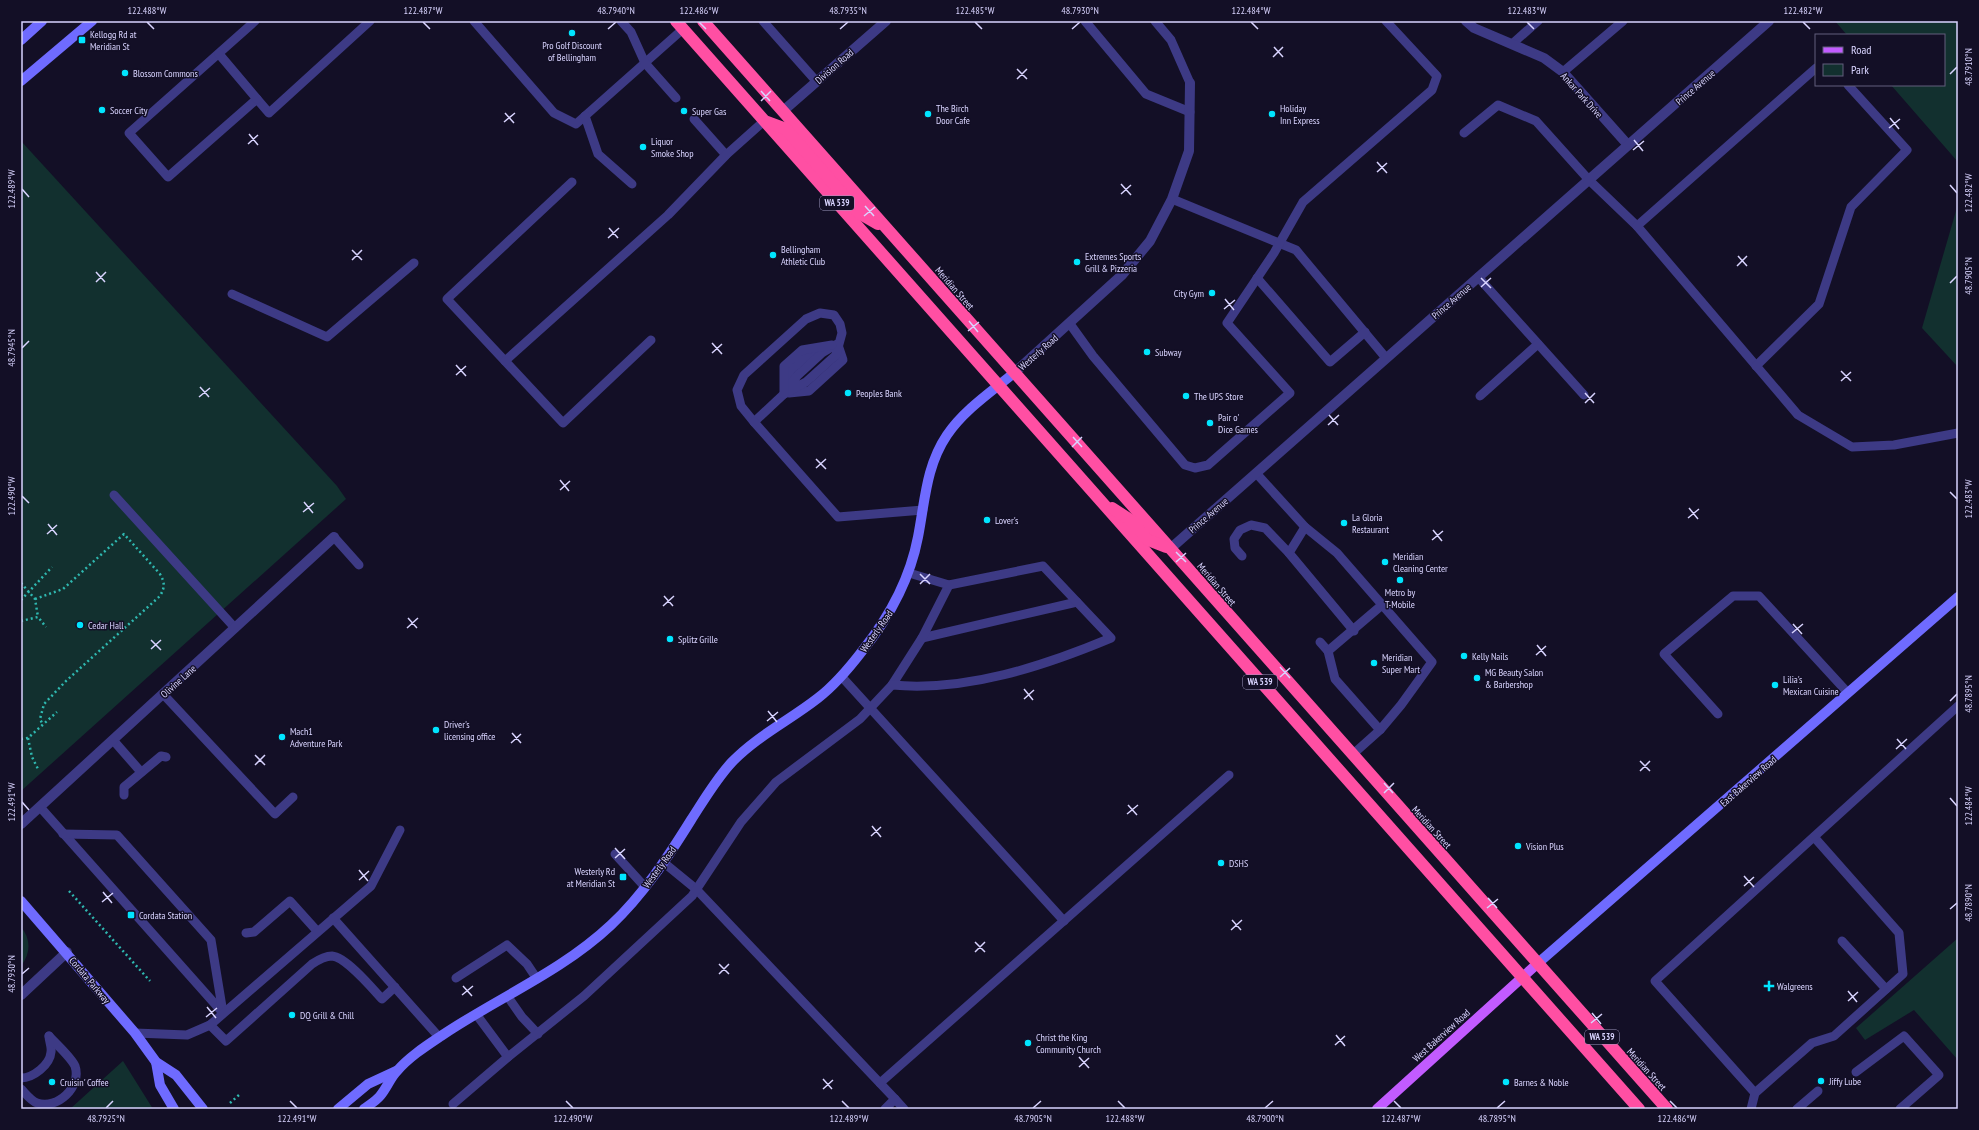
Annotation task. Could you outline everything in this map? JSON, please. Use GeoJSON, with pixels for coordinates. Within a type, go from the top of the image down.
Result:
{"type":"FeatureCollection","features":[{"type":"Feature","properties":{"kind":"highway","name":"Meridian Street"},"geometry":{"type":"LineString","coordinates":[[703,21],[1667,1109]]}},
{"type":"Feature","properties":{"kind":"highway","name":"WA 539"},"geometry":{"type":"LineString","coordinates":[[679,25],[1639,1109]]}},
{"type":"Feature","properties":{"kind":"highway"},"geometry":{"type":"LineString","coordinates":[[764,121],[786,129],[859,213],[889,231]]}},
{"type":"Feature","properties":{"kind":"highway"},"geometry":{"type":"LineString","coordinates":[[1098,499],[1132,521],[1148,540],[1170,549]]}},
{"type":"Feature","properties":{"kind":"main road","name":"West Bakerview Road"},"geometry":{"type":"LineString","coordinates":[[1377,1109],[1537,964]]}},
{"type":"Feature","properties":{"kind":"street"},"geometry":{"type":"LineString","coordinates":[[21,40],[42,21]]}},
{"type":"Feature","properties":{"kind":"street"},"geometry":{"type":"LineString","coordinates":[[21,81],[92,21]]}},
{"type":"Feature","properties":{"kind":"street","name":"Ankar Park Drive"},"geometry":{"type":"LineString","coordinates":[[1466,21],[1474,28],[1544,58],[1563,72],[1628,145]]}},
{"type":"Feature","properties":{"kind":"street","name":"Prince Avenue"},"geometry":{"type":"LineString","coordinates":[[1170,549],[1769,21]]}},
{"type":"Feature","properties":{"kind":"street","name":"Division Road"},"geometry":{"type":"LineString","coordinates":[[783,111],[884,22]]}},
{"type":"Feature","properties":{"kind":"street","name":"Westerly Road"},"geometry":{"type":"LineString","coordinates":[[338,1109],[368,1084],[396,1071],[439,1038],[476,1014],[564,962],[610,926],[645,887],[713,787],[732,762],[773,729],[819,697],[841,676],[884,622],[898,598],[909,573],[918,539],[931,466],[948,433],[967,412],[1070,324],[1122,275],[1150,241],[1172,199],[1189,151],[1190,83]]}},
{"type":"Feature","properties":{"kind":"street","name":"Olivine Lane"},"geometry":{"type":"LineString","coordinates":[[21,824],[334,537]]}},
{"type":"Feature","properties":{"kind":"street","name":"East Bakerview Road"},"geometry":{"type":"LineString","coordinates":[[1537,964],[1958,597]]}},
{"type":"Feature","properties":{"kind":"street","name":"Cordata Parkway"},"geometry":{"type":"LineString","coordinates":[[21,900],[135,1033],[156,1062],[176,1075],[203,1109]]}},
{"type":"Feature","properties":{"kind":"street"},"geometry":{"type":"LineString","coordinates":[[21,995],[67,952]]}},
{"type":"Feature","properties":{"kind":"street","name":"Cordata Parkway"},"geometry":{"type":"LineString","coordinates":[[156,1062],[160,1085],[174,1109]]}},
{"type":"Feature","properties":{"kind":"street","name":"Westerly Road"},"geometry":{"type":"LineString","coordinates":[[364,1109],[380,1096],[396,1071]]}},
{"type":"Feature","properties":{"kind":"lane"},"geometry":{"type":"LineString","coordinates":[[255,21],[129,133],[168,177],[257,99]]}},
{"type":"Feature","properties":{"kind":"lane"},"geometry":{"type":"LineString","coordinates":[[218,54],[269,113],[370,21]]}},
{"type":"Feature","properties":{"kind":"lane"},"geometry":{"type":"LineString","coordinates":[[474,21],[554,113],[576,124],[645,63],[679,25]]}},
{"type":"Feature","properties":{"kind":"lane"},"geometry":{"type":"LineString","coordinates":[[621,21],[631,32],[645,63],[676,98]]}},
{"type":"Feature","properties":{"kind":"lane"},"geometry":{"type":"LineString","coordinates":[[763,21],[817,82]]}},
{"type":"Feature","properties":{"kind":"lane"},"geometry":{"type":"LineString","coordinates":[[1085,21],[1146,94],[1190,112]]}},
{"type":"Feature","properties":{"kind":"lane"},"geometry":{"type":"LineString","coordinates":[[1155,21],[1172,40],[1190,83]]}},
{"type":"Feature","properties":{"kind":"lane"},"geometry":{"type":"LineString","coordinates":[[1070,324],[1093,356],[1185,465],[1195,468],[1208,465],[1290,393],[1227,322],[1257,278],[1302,202],[1432,90],[1437,76],[1386,21]]}},
{"type":"Feature","properties":{"kind":"lane"},"geometry":{"type":"LineString","coordinates":[[1512,44],[1538,21]]}},
{"type":"Feature","properties":{"kind":"lane"},"geometry":{"type":"LineString","coordinates":[[1563,72],[1623,21]]}},
{"type":"Feature","properties":{"kind":"lane"},"geometry":{"type":"LineString","coordinates":[[1637,226],[1815,69]]}},
{"type":"Feature","properties":{"kind":"lane"},"geometry":{"type":"LineString","coordinates":[[1756,366],[1819,304],[1851,207],[1907,150],[1849,86]]}},
{"type":"Feature","properties":{"kind":"lane"},"geometry":{"type":"LineString","coordinates":[[1464,133],[1498,105],[1536,121],[1589,180],[1637,226],[1798,415],[1852,447],[1894,445],[1958,434]]}},
{"type":"Feature","properties":{"kind":"lane"},"geometry":{"type":"LineString","coordinates":[[585,116],[598,154],[632,184]]}},
{"type":"Feature","properties":{"kind":"lane"},"geometry":{"type":"LineString","coordinates":[[694,119],[726,155]]}},
{"type":"Feature","properties":{"kind":"lane"},"geometry":{"type":"LineString","coordinates":[[505,362],[668,215],[726,155],[764,121]]}},
{"type":"Feature","properties":{"kind":"lane"},"geometry":{"type":"LineString","coordinates":[[572,182],[446,299],[563,423],[651,340]]}},
{"type":"Feature","properties":{"kind":"lane"},"geometry":{"type":"LineString","coordinates":[[1172,199],[1278,244],[1296,250],[1386,358]]}},
{"type":"Feature","properties":{"kind":"lane"},"geometry":{"type":"LineString","coordinates":[[232,294],[327,337],[414,264]]}},
{"type":"Feature","properties":{"kind":"lane"},"geometry":{"type":"LineString","coordinates":[[1478,277],[1584,395]]}},
{"type":"Feature","properties":{"kind":"lane"},"geometry":{"type":"LineString","coordinates":[[1257,278],[1330,362],[1365,332]]}},
{"type":"Feature","properties":{"kind":"lane"},"geometry":{"type":"LineString","coordinates":[[754,422],[784,394],[802,371],[822,353],[837,344],[842,333],[840,324],[834,315],[820,313],[806,319],[744,375],[737,390],[741,406],[754,422],[838,518],[923,510]]}},
{"type":"Feature","properties":{"kind":"lane"},"geometry":{"type":"LineString","coordinates":[[784,394],[784,366],[802,350],[837,344]]}},
{"type":"Feature","properties":{"kind":"lane"},"geometry":{"type":"LineString","coordinates":[[784,394],[808,391],[843,360],[837,344]]}},
{"type":"Feature","properties":{"kind":"lane"},"geometry":{"type":"LineString","coordinates":[[1480,396],[1538,344]]}},
{"type":"Feature","properties":{"kind":"lane"},"geometry":{"type":"LineString","coordinates":[[1256,473],[1305,527],[1337,553],[1432,662],[1401,706],[1380,730],[1352,755]]}},
{"type":"Feature","properties":{"kind":"lane"},"geometry":{"type":"LineString","coordinates":[[114,495],[235,628]]}},
{"type":"Feature","properties":{"kind":"lane"},"geometry":{"type":"LineString","coordinates":[[1242,556],[1235,548],[1234,539],[1240,530],[1251,524],[1265,528],[1289,553],[1354,630]]}},
{"type":"Feature","properties":{"kind":"lane"},"geometry":{"type":"LineString","coordinates":[[1289,553],[1305,527]]}},
{"type":"Feature","properties":{"kind":"lane"},"geometry":{"type":"LineString","coordinates":[[334,537],[359,565]]}},
{"type":"Feature","properties":{"kind":"lane"},"geometry":{"type":"LineString","coordinates":[[892,685],[914,687],[971,683],[1067,656],[1112,638],[1043,566],[949,585],[909,573]]}},
{"type":"Feature","properties":{"kind":"lane"},"geometry":{"type":"LineString","coordinates":[[453,1104],[508,1057],[584,996],[692,896],[741,822],[776,782],[849,728],[872,708],[892,685],[922,638],[949,585]]}},
{"type":"Feature","properties":{"kind":"lane"},"geometry":{"type":"LineString","coordinates":[[1718,714],[1664,654],[1733,596],[1759,596],[1848,693]]}},
{"type":"Feature","properties":{"kind":"lane"},"geometry":{"type":"LineString","coordinates":[[922,638],[1078,602]]}},
{"type":"Feature","properties":{"kind":"lane"},"geometry":{"type":"LineString","coordinates":[[1328,651],[1382,605]]}},
{"type":"Feature","properties":{"kind":"lane"},"geometry":{"type":"LineString","coordinates":[[1320,642],[1328,651],[1335,679],[1380,730]]}},
{"type":"Feature","properties":{"kind":"lane"},"geometry":{"type":"LineString","coordinates":[[841,676],[872,708],[1064,921]]}},
{"type":"Feature","properties":{"kind":"lane"},"geometry":{"type":"LineString","coordinates":[[163,694],[275,814],[293,797]]}},
{"type":"Feature","properties":{"kind":"lane"},"geometry":{"type":"LineString","coordinates":[[1755,1093],[1655,982],[1958,706]]}},
{"type":"Feature","properties":{"kind":"lane"},"geometry":{"type":"LineString","coordinates":[[113,740],[141,772]]}},
{"type":"Feature","properties":{"kind":"lane"},"geometry":{"type":"LineString","coordinates":[[124,795],[124,787],[161,756],[163,755],[166,757]]}},
{"type":"Feature","properties":{"kind":"lane"},"geometry":{"type":"LineString","coordinates":[[880,1083],[1229,775]]}},
{"type":"Feature","properties":{"kind":"lane"},"geometry":{"type":"LineString","coordinates":[[40,807],[223,1013]]}},
{"type":"Feature","properties":{"kind":"lane"},"geometry":{"type":"LineString","coordinates":[[135,1033],[186,1035],[210,1025],[371,886],[400,830]]}},
{"type":"Feature","properties":{"kind":"lane"},"geometry":{"type":"LineString","coordinates":[[63,834],[117,835],[211,940],[223,1013]]}},
{"type":"Feature","properties":{"kind":"lane"},"geometry":{"type":"LineString","coordinates":[[1751,1109],[1755,1093],[1812,1043],[1834,1036],[1903,974],[1899,933],[1814,837]]}},
{"type":"Feature","properties":{"kind":"lane"},"geometry":{"type":"LineString","coordinates":[[616,854],[645,887]]}},
{"type":"Feature","properties":{"kind":"lane"},"geometry":{"type":"LineString","coordinates":[[663,862],[696,889],[904,1109]]}},
{"type":"Feature","properties":{"kind":"lane"},"geometry":{"type":"LineString","coordinates":[[246,933],[254,932],[290,901],[317,932]]}},
{"type":"Feature","properties":{"kind":"lane"},"geometry":{"type":"LineString","coordinates":[[333,918],[439,1038]]}},
{"type":"Feature","properties":{"kind":"lane"},"geometry":{"type":"LineString","coordinates":[[1842,941],[1886,989]]}},
{"type":"Feature","properties":{"kind":"lane"},"geometry":{"type":"LineString","coordinates":[[456,978],[507,945],[527,964],[537,979]]}},
{"type":"Feature","properties":{"kind":"lane"},"geometry":{"type":"LineString","coordinates":[[210,1025],[226,1041],[312,964],[321,958],[332,956],[343,960],[382,999],[395,987]]}},
{"type":"Feature","properties":{"kind":"lane"},"geometry":{"type":"LineString","coordinates":[[508,996],[522,1017],[538,1034]]}},
{"type":"Feature","properties":{"kind":"lane"},"geometry":{"type":"LineString","coordinates":[[476,1014],[508,1057]]}},
{"type":"Feature","properties":{"kind":"lane"},"geometry":{"type":"LineString","coordinates":[[21,1078],[33,1076],[47,1063],[51,1052],[48,1036],[74,1066],[76,1081],[60,1101],[46,1105],[35,1103],[21,1089]]}},
{"type":"Feature","properties":{"kind":"lane"},"geometry":{"type":"LineString","coordinates":[[1856,1072],[1904,1036],[1939,1075],[1900,1109]]}},
{"type":"Feature","properties":{"kind":"lane"},"geometry":{"type":"LineString","coordinates":[[1797,1109],[1818,1091]]}},
{"type":"Feature","properties":{"kind":"lane"},"geometry":{"type":"LineString","coordinates":[[885,1109],[895,1099]]}},
{"type":"Feature","properties":{"kind":"path"},"geometry":{"type":"LineString","coordinates":[[34,599],[63,589],[124,534],[160,574],[164,582],[160,596],[44,704],[40,719],[43,725]]}},
{"type":"Feature","properties":{"kind":"path"},"geometry":{"type":"LineString","coordinates":[[21,600],[52,567]]}},
{"type":"Feature","properties":{"kind":"path"},"geometry":{"type":"LineString","coordinates":[[21,583],[34,599],[38,617],[46,627]]}},
{"type":"Feature","properties":{"kind":"path"},"geometry":{"type":"LineString","coordinates":[[21,621],[38,617]]}},
{"type":"Feature","properties":{"kind":"path"},"geometry":{"type":"LineString","coordinates":[[21,739],[28,738],[57,712]]}},
{"type":"Feature","properties":{"kind":"path"},"geometry":{"type":"LineString","coordinates":[[28,738],[32,757],[38,769]]}},
{"type":"Feature","properties":{"kind":"path"},"geometry":{"type":"LineString","coordinates":[[69,891],[150,981]]}},
{"type":"Feature","properties":{"kind":"path"},"geometry":{"type":"LineString","coordinates":[[230,1103],[240,1094]]}},
{"type":"Feature","properties":{"kind":"green space"},"geometry":{"type":"Polygon","coordinates":[[[1835,21],[1958,21],[1958,162],[1892,86],[1945,86],[1945,34],[1846,34],[1835,21]]]}},
{"type":"Feature","properties":{"kind":"green space"},"geometry":{"type":"Polygon","coordinates":[[[21,141],[337,486],[346,499],[21,791],[21,141]]]}},
{"type":"Feature","properties":{"kind":"green space"},"geometry":{"type":"Polygon","coordinates":[[[1958,204],[1958,367],[1922,328],[1958,204]]]}},
{"type":"Feature","properties":{"kind":"green space"},"geometry":{"type":"Polygon","coordinates":[[[21,927],[27,936],[28,951],[27,956],[21,966],[21,927]]]}},
{"type":"Feature","properties":{"kind":"green space"},"geometry":{"type":"Polygon","coordinates":[[[1958,938],[1958,1060],[1914,1010],[1865,1040],[1856,1028],[1958,938]]]}},
{"type":"Feature","properties":{"kind":"green space"},"geometry":{"type":"Polygon","coordinates":[[[123,1061],[153,1109],[70,1109],[123,1061]]]}},
{"type":"Feature","properties":{"kind":"place","name":"Pro Golf Discount of Bellingham"},"geometry":{"type":"Point","coordinates":[572,33]}},
{"type":"Feature","properties":{"kind":"place","name":"Kellogg Rd at Meridian St"},"geometry":{"type":"Point","coordinates":[82,40]}},
{"type":"Feature","properties":{"kind":"place","name":"Blossom Commons"},"geometry":{"type":"Point","coordinates":[125,73]}},
{"type":"Feature","properties":{"kind":"place","name":"Soccer City"},"geometry":{"type":"Point","coordinates":[102,110]}},
{"type":"Feature","properties":{"kind":"place","name":"Super Gas"},"geometry":{"type":"Point","coordinates":[684,111]}},
{"type":"Feature","properties":{"kind":"place","name":"The Birch Door Cafe"},"geometry":{"type":"Point","coordinates":[928,114]}},
{"type":"Feature","properties":{"kind":"place","name":"Holiday Inn Express"},"geometry":{"type":"Point","coordinates":[1272,114]}},
{"type":"Feature","properties":{"kind":"place","name":"Liquor Smoke Shop"},"geometry":{"type":"Point","coordinates":[643,147]}},
{"type":"Feature","properties":{"kind":"place","name":"Bellingham Athletic Club"},"geometry":{"type":"Point","coordinates":[773,255]}},
{"type":"Feature","properties":{"kind":"place","name":"Extremes Sports Grill & Pizzeria"},"geometry":{"type":"Point","coordinates":[1077,262]}},
{"type":"Feature","properties":{"kind":"place","name":"City Gym"},"geometry":{"type":"Point","coordinates":[1212,293]}},
{"type":"Feature","properties":{"kind":"place","name":"Subway"},"geometry":{"type":"Point","coordinates":[1147,352]}},
{"type":"Feature","properties":{"kind":"place","name":"Peoples Bank"},"geometry":{"type":"Point","coordinates":[848,393]}},
{"type":"Feature","properties":{"kind":"place","name":"The UPS Store"},"geometry":{"type":"Point","coordinates":[1186,396]}},
{"type":"Feature","properties":{"kind":"place","name":"Pair o' Dice Games"},"geometry":{"type":"Point","coordinates":[1210,423]}},
{"type":"Feature","properties":{"kind":"place","name":"Lover's"},"geometry":{"type":"Point","coordinates":[987,520]}},
{"type":"Feature","properties":{"kind":"place","name":"La Gloria Restaurant"},"geometry":{"type":"Point","coordinates":[1344,523]}},
{"type":"Feature","properties":{"kind":"place","name":"Meridian Cleaning Center"},"geometry":{"type":"Point","coordinates":[1385,562]}},
{"type":"Feature","properties":{"kind":"place","name":"Metro by T-Mobile"},"geometry":{"type":"Point","coordinates":[1400,580]}},
{"type":"Feature","properties":{"kind":"place","name":"Cedar Hall"},"geometry":{"type":"Point","coordinates":[80,625]}},
{"type":"Feature","properties":{"kind":"place","name":"Splitz Grille"},"geometry":{"type":"Point","coordinates":[670,639]}},
{"type":"Feature","properties":{"kind":"place","name":"Kelly Nails"},"geometry":{"type":"Point","coordinates":[1464,656]}},
{"type":"Feature","properties":{"kind":"place","name":"Meridian Super Mart"},"geometry":{"type":"Point","coordinates":[1374,663]}},
{"type":"Feature","properties":{"kind":"place","name":"MG Beauty Salon & Barbershop"},"geometry":{"type":"Point","coordinates":[1477,678]}},
{"type":"Feature","properties":{"kind":"place","name":"Lilia's Mexican Cuisine"},"geometry":{"type":"Point","coordinates":[1775,685]}},
{"type":"Feature","properties":{"kind":"place","name":"Driver's licensing office"},"geometry":{"type":"Point","coordinates":[436,730]}},
{"type":"Feature","properties":{"kind":"place","name":"Mach1 Adventure Park"},"geometry":{"type":"Point","coordinates":[282,737]}},
{"type":"Feature","properties":{"kind":"place","name":"Vision Plus"},"geometry":{"type":"Point","coordinates":[1518,846]}},
{"type":"Feature","properties":{"kind":"place","name":"DSHS"},"geometry":{"type":"Point","coordinates":[1221,863]}},
{"type":"Feature","properties":{"kind":"place","name":"Westerly Rd at Meridian St"},"geometry":{"type":"Point","coordinates":[623,877]}},
{"type":"Feature","properties":{"kind":"place","name":"Cordata Station"},"geometry":{"type":"Point","coordinates":[131,915]}},
{"type":"Feature","properties":{"kind":"place","name":"Walgreens"},"geometry":{"type":"Point","coordinates":[1769,986]}},
{"type":"Feature","properties":{"kind":"place","name":"DQ Grill & Chill"},"geometry":{"type":"Point","coordinates":[292,1015]}},
{"type":"Feature","properties":{"kind":"place","name":"Christ the King Community Church"},"geometry":{"type":"Point","coordinates":[1028,1043]}},
{"type":"Feature","properties":{"kind":"place","name":"Jiffy Lube"},"geometry":{"type":"Point","coordinates":[1821,1081]}},
{"type":"Feature","properties":{"kind":"place","name":"Cruisin' Coffee"},"geometry":{"type":"Point","coordinates":[52,1082]}},
{"type":"Feature","properties":{"kind":"place","name":"Barnes & Noble"},"geometry":{"type":"Point","coordinates":[1506,1082]}}]}
